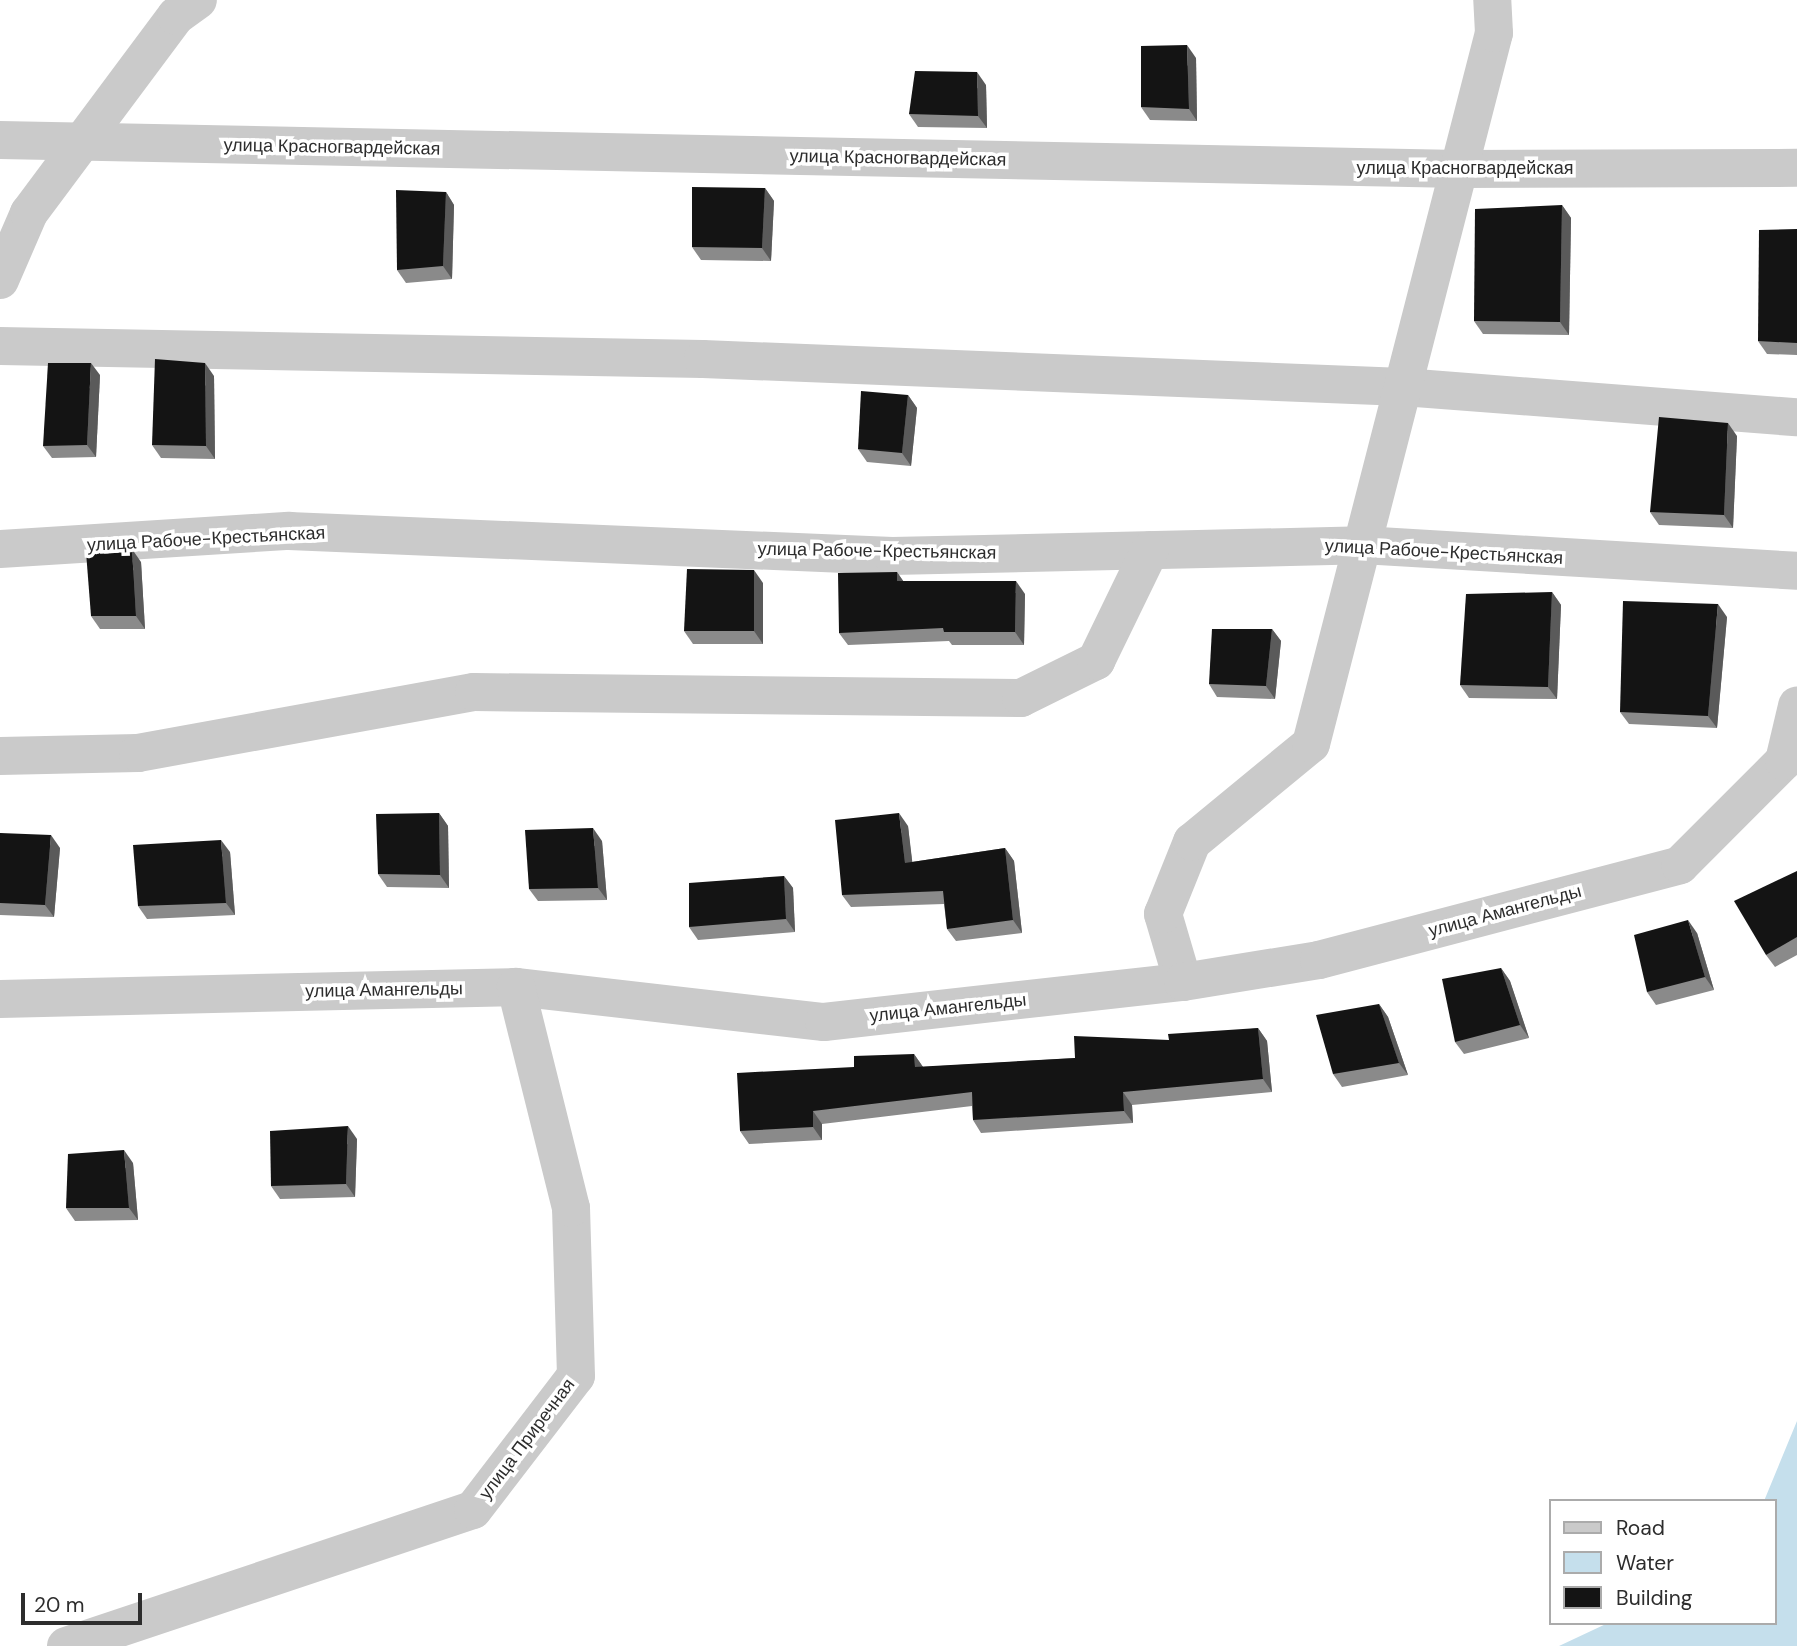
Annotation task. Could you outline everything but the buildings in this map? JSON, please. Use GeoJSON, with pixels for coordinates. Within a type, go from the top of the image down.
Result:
{"type":"FeatureCollection","features":[{"type":"Feature","properties":{"kind":"street"},"geometry":{"type":"LineString","coordinates":[[0,280],[29,213],[176,16],[198,0]]}},
{"type":"Feature","properties":{"kind":"street"},"geometry":{"type":"LineString","coordinates":[[1183,982],[1163,914],[1192,842],[1311,744],[1494,33],[1492,0]]}},
{"type":"Feature","properties":{"kind":"street","name":"улица Красногвардейская"},"geometry":{"type":"LineString","coordinates":[[0,140],[1460,169],[1797,168]]}},
{"type":"Feature","properties":{"kind":"street"},"geometry":{"type":"LineString","coordinates":[[0,346],[704,359],[1403,387],[1797,417]]}},
{"type":"Feature","properties":{"kind":"street","name":"улица Рабоче-Крестьянская"},"geometry":{"type":"LineString","coordinates":[[0,549],[289,531],[892,556],[1362,545],[1797,571]]}},
{"type":"Feature","properties":{"kind":"street"},"geometry":{"type":"LineString","coordinates":[[0,755],[138,753],[474,692],[1021,698],[1096,661],[1150,550]]}},
{"type":"Feature","properties":{"kind":"street","name":"улица Амангельды"},"geometry":{"type":"LineString","coordinates":[[0,999],[516,986],[824,1022],[1183,982],[1319,960],[1680,865],[1784,761],[1797,706]]}},
{"type":"Feature","properties":{"kind":"street","name":"улица Приречная"},"geometry":{"type":"LineString","coordinates":[[66,1646],[473,1510],[576,1376],[571,1208],[516,986]]}},
{"type":"Feature","properties":{"kind":"water"},"geometry":{"type":"Polygon","coordinates":[[[1797,1421],[1797,1646],[1559,1646],[1604,1625],[1776,1625],[1776,1499],[1765,1499],[1797,1421]]]}}]}
